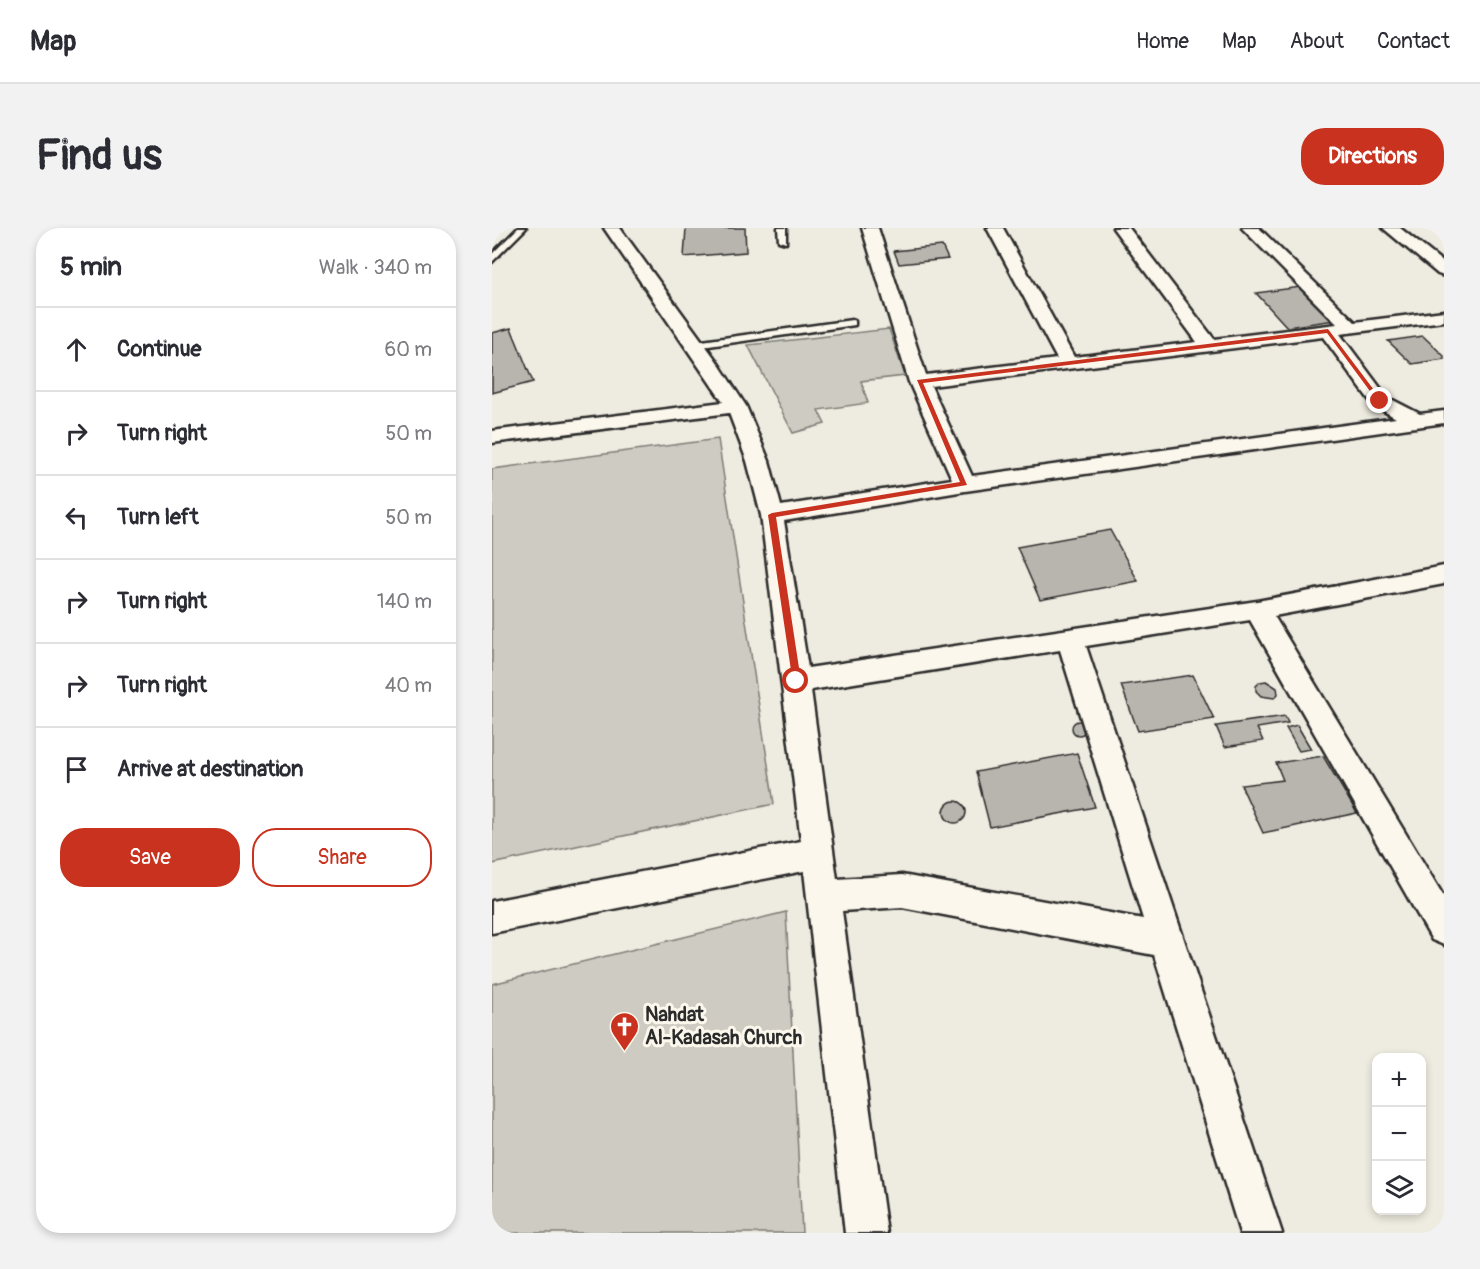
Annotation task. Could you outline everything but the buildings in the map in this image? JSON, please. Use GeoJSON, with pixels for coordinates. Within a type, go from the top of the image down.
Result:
{"type":"FeatureCollection","features":[{"type":"Feature","properties":{"kind":"street"},"geometry":{"type":"LineString","coordinates":[[612,228],[736,406],[758,461],[772,515],[796,681],[866,1233]]}},
{"type":"Feature","properties":{"kind":"street"},"geometry":{"type":"LineString","coordinates":[[870,228],[920,381],[965,484]]}},
{"type":"Feature","properties":{"kind":"street"},"geometry":{"type":"LineString","coordinates":[[995,228],[1069,364]]}},
{"type":"Feature","properties":{"kind":"street"},"geometry":{"type":"LineString","coordinates":[[1120,228],[1210,346]]}},
{"type":"Feature","properties":{"kind":"street"},"geometry":{"type":"LineString","coordinates":[[1250,228],[1351,328]]}},
{"type":"Feature","properties":{"kind":"street"},"geometry":{"type":"LineString","coordinates":[[1391,228],[1444,272]]}},
{"type":"Feature","properties":{"kind":"street"},"geometry":{"type":"LineString","coordinates":[[920,381],[1444,316]]}},
{"type":"Feature","properties":{"kind":"street"},"geometry":{"type":"LineString","coordinates":[[1328,331],[1380,401],[1417,422]]}},
{"type":"Feature","properties":{"kind":"street"},"geometry":{"type":"LineString","coordinates":[[492,437],[736,406]]}},
{"type":"Feature","properties":{"kind":"street"},"geometry":{"type":"LineString","coordinates":[[772,515],[965,484],[1444,417]]}},
{"type":"Feature","properties":{"kind":"street"},"geometry":{"type":"LineString","coordinates":[[796,681],[1257,610],[1444,575]]}},
{"type":"Feature","properties":{"kind":"street"},"geometry":{"type":"LineString","coordinates":[[1257,610],[1444,928]]}},
{"type":"Feature","properties":{"kind":"street"},"geometry":{"type":"LineString","coordinates":[[1070,639],[1261,1233]]}},
{"type":"Feature","properties":{"kind":"street"},"geometry":{"type":"LineString","coordinates":[[492,917],[818,853]]}},
{"type":"Feature","properties":{"kind":"street"},"geometry":{"type":"LineString","coordinates":[[823,896],[902,891],[1167,940]]}},
{"type":"Feature","properties":{"kind":"lane"},"geometry":{"type":"LineString","coordinates":[[492,260],[522,228]]}},
{"type":"Feature","properties":{"kind":"lane"},"geometry":{"type":"LineString","coordinates":[[782,228],[783,241]]}},
{"type":"Feature","properties":{"kind":"lane"},"geometry":{"type":"LineString","coordinates":[[695,345],[852,323]]}},
{"type":"Feature","properties":{"kind":"shaded area"},"geometry":{"type":"Polygon","coordinates":[[[889,329],[905,376],[861,381],[868,403],[818,410],[825,424],[793,433],[748,345],[889,329]]]}},
{"type":"Feature","properties":{"kind":"shaded area"},"geometry":{"type":"Polygon","coordinates":[[[718,439],[774,804],[492,864],[492,469],[718,439]]]}},
{"type":"Feature","properties":{"kind":"shaded area"},"geometry":{"type":"Polygon","coordinates":[[[786,912],[802,1233],[492,1233],[492,984],[786,912]]]}},
{"type":"Feature","properties":{"kind":"place","name":"Nahdat Al-Kadasah Church"},"geometry":{"type":"Point","coordinates":[624,1052]}},
{"type":"Feature","properties":{"kind":"route"},"geometry":{"type":"LineString","coordinates":[[796,681],[772,515],[965,484],[920,381],[1328,331],[1380,401]]}}]}
